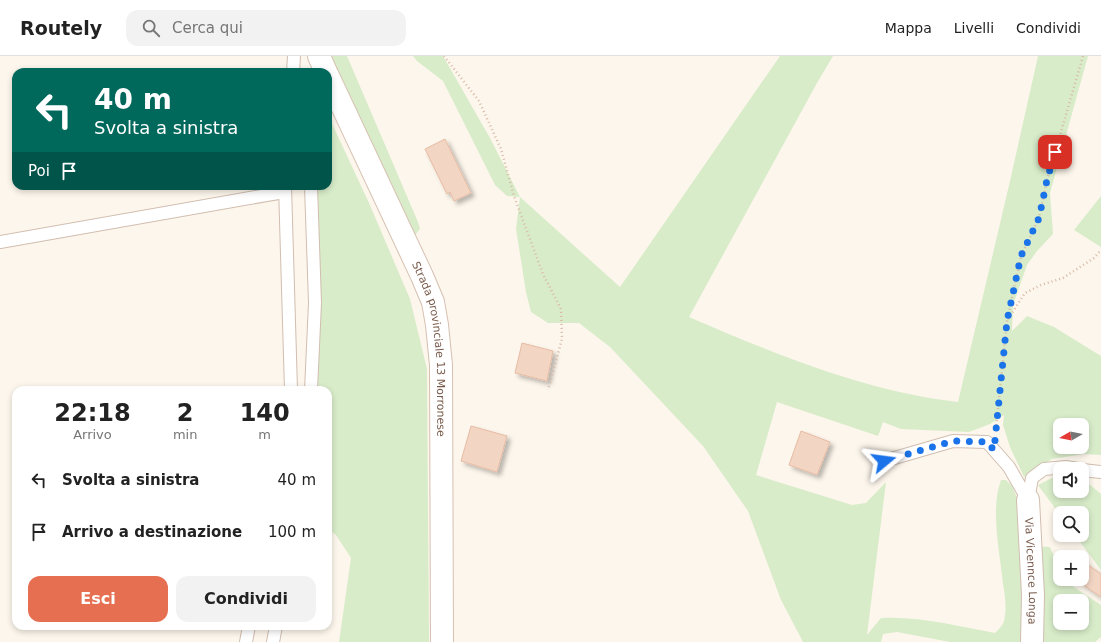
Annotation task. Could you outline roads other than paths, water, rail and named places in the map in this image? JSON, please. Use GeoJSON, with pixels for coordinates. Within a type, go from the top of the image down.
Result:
{"type":"FeatureCollection","features":[{"type":"Feature","properties":{"kind":"main road"},"geometry":{"type":"LineString","coordinates":[[319,56],[324,68]]}},
{"type":"Feature","properties":{"kind":"main road","name":"Strada provinciale 13 Morronese"},"geometry":{"type":"LineString","coordinates":[[332,85],[422,276],[432,302],[437,325],[440,365],[442,642]]}},
{"type":"Feature","properties":{"kind":"main road","name":"Via Vicennce Longa"},"geometry":{"type":"LineString","coordinates":[[1028,500],[1033,595],[1032,642]]}},
{"type":"Feature","properties":{"kind":"lane"},"geometry":{"type":"LineString","coordinates":[[293,68],[294,56]]}},
{"type":"Feature","properties":{"kind":"lane"},"geometry":{"type":"LineString","coordinates":[[0,242],[280,190]]}},
{"type":"Feature","properties":{"kind":"lane"},"geometry":{"type":"LineString","coordinates":[[285,190],[291,386]]}},
{"type":"Feature","properties":{"kind":"lane"},"geometry":{"type":"LineString","coordinates":[[311,386],[315,303],[312,190]]}},
{"type":"Feature","properties":{"kind":"lane"},"geometry":{"type":"LineString","coordinates":[[884,461],[953,441],[987,442],[1009,467],[1028,500]]}},
{"type":"Feature","properties":{"kind":"lane"},"geometry":{"type":"LineString","coordinates":[[1028,500],[1032,478],[1044,469],[1053,468]]}},
{"type":"Feature","properties":{"kind":"lane"},"geometry":{"type":"LineString","coordinates":[[1089,471],[1101,472]]}},
{"type":"Feature","properties":{"kind":"lane"},"geometry":{"type":"LineString","coordinates":[[246,642],[248,630]]}},
{"type":"Feature","properties":{"kind":"lane"},"geometry":{"type":"LineString","coordinates":[[273,642],[275,630]]}}]}
